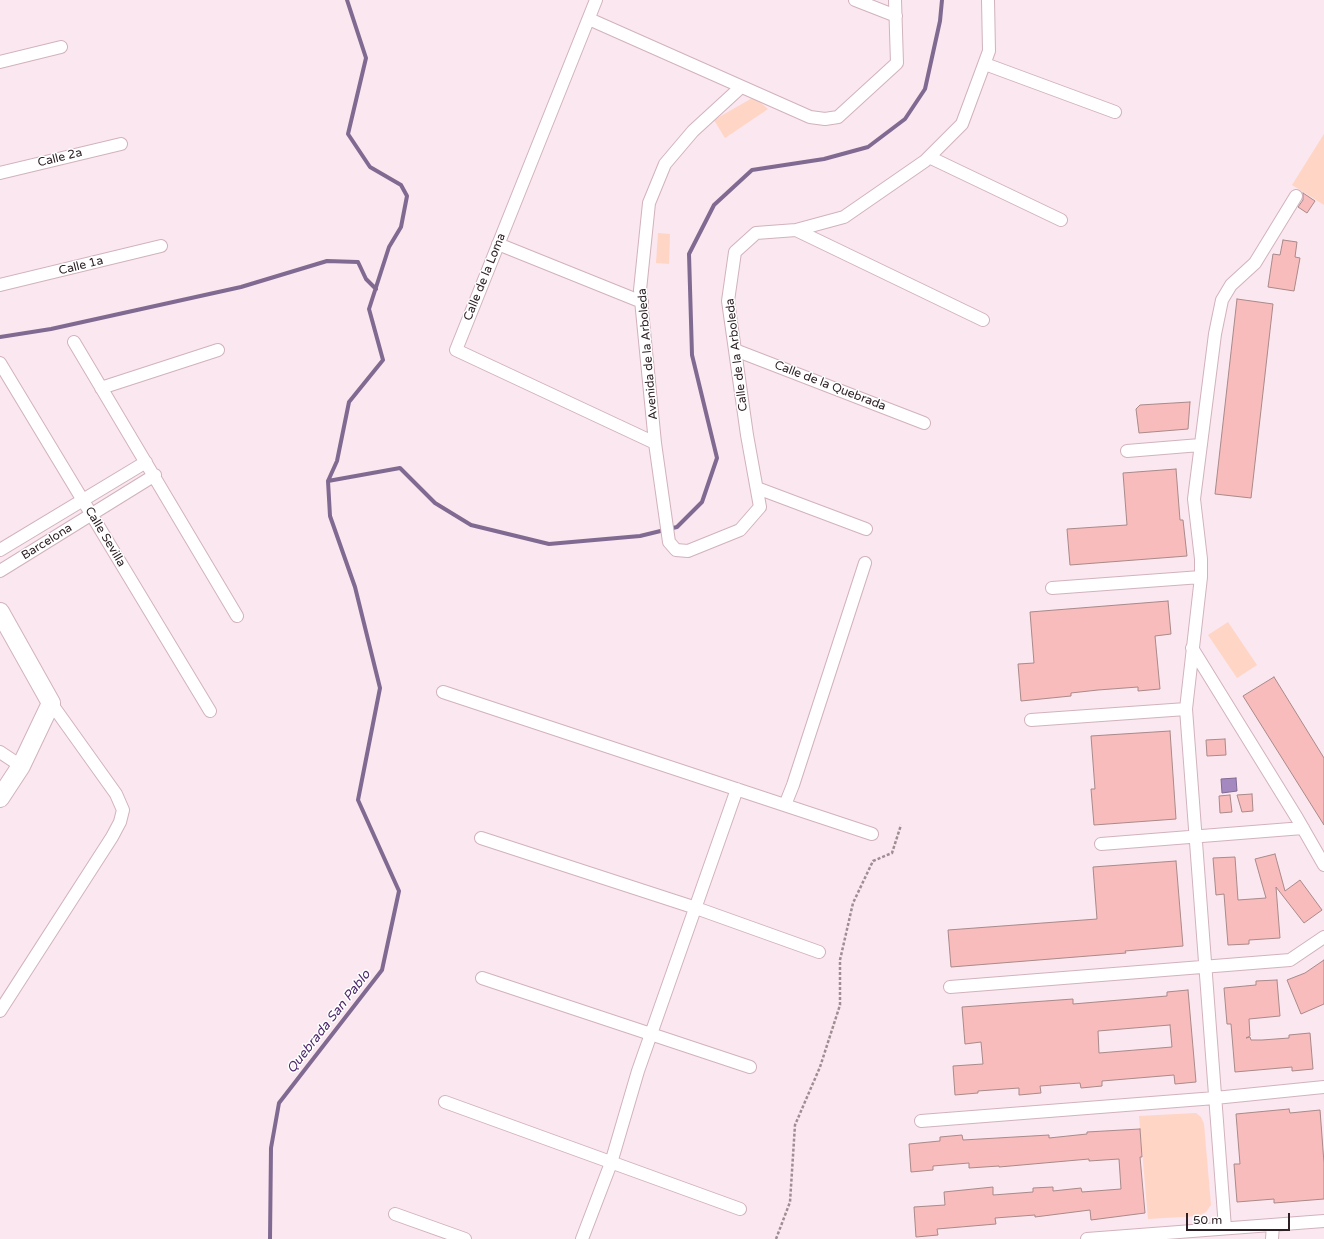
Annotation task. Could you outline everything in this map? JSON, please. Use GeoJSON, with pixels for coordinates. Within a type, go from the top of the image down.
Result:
{"type":"FeatureCollection","features":[{"type":"Feature","properties":{"kind":"street","name":"Calle de la Loma"},"geometry":{"type":"LineString","coordinates":[[596,0],[456,350],[655,443]]}},
{"type":"Feature","properties":{"kind":"street"},"geometry":{"type":"LineString","coordinates":[[855,0],[896,16]]}},
{"type":"Feature","properties":{"kind":"street"},"geometry":{"type":"LineString","coordinates":[[589,19],[810,117],[825,119],[838,117],[897,63],[895,0]]}},
{"type":"Feature","properties":{"kind":"street","name":"Calle de la Arboleda"},"geometry":{"type":"LineString","coordinates":[[669,542],[676,550],[688,550],[740,530],[760,507],[747,435],[728,301],[735,252],[756,233],[796,230],[844,217],[929,157],[962,124],[985,64],[989,51],[988,0]]}},
{"type":"Feature","properties":{"kind":"street"},"geometry":{"type":"LineString","coordinates":[[0,62],[61,47]]}},
{"type":"Feature","properties":{"kind":"street"},"geometry":{"type":"LineString","coordinates":[[985,64],[1115,112]]}},
{"type":"Feature","properties":{"kind":"street","name":"Avenida de la Arboleda"},"geometry":{"type":"LineString","coordinates":[[669,542],[655,443],[640,290],[649,203],[665,164],[693,131],[741,87]]}},
{"type":"Feature","properties":{"kind":"street","name":"Calle 2a"},"geometry":{"type":"LineString","coordinates":[[0,173],[121,144]]}},
{"type":"Feature","properties":{"kind":"street"},"geometry":{"type":"LineString","coordinates":[[929,157],[1061,220]]}},
{"type":"Feature","properties":{"kind":"street"},"geometry":{"type":"LineString","coordinates":[[1225,1228],[1186,709],[1201,577],[1201,559],[1194,499],[1215,334],[1222,300],[1231,285],[1255,263],[1296,196]]}},
{"type":"Feature","properties":{"kind":"street"},"geometry":{"type":"LineString","coordinates":[[796,230],[983,320]]}},
{"type":"Feature","properties":{"kind":"street"},"geometry":{"type":"LineString","coordinates":[[498,244],[642,302]]}},
{"type":"Feature","properties":{"kind":"street","name":"Calle 1a"},"geometry":{"type":"LineString","coordinates":[[0,286],[162,246]]}},
{"type":"Feature","properties":{"kind":"street"},"geometry":{"type":"LineString","coordinates":[[74,342],[155,475],[237,616]]}},
{"type":"Feature","properties":{"kind":"street"},"geometry":{"type":"LineString","coordinates":[[101,388],[218,350]]}},
{"type":"Feature","properties":{"kind":"street","name":"Calle de la Quebrada"},"geometry":{"type":"LineString","coordinates":[[735,350],[924,423]]}},
{"type":"Feature","properties":{"kind":"street","name":"Calle Sevilla"},"geometry":{"type":"LineString","coordinates":[[0,363],[210,711]]}},
{"type":"Feature","properties":{"kind":"street"},"geometry":{"type":"LineString","coordinates":[[1127,451],[1200,445]]}},
{"type":"Feature","properties":{"kind":"street","name":"Barcelona"},"geometry":{"type":"LineString","coordinates":[[0,550],[146,462]]}},
{"type":"Feature","properties":{"kind":"street","name":"Barcelona"},"geometry":{"type":"LineString","coordinates":[[0,571],[155,475]]}},
{"type":"Feature","properties":{"kind":"street"},"geometry":{"type":"LineString","coordinates":[[757,488],[866,529]]}},
{"type":"Feature","properties":{"kind":"street"},"geometry":{"type":"LineString","coordinates":[[785,805],[794,784],[865,563]]}},
{"type":"Feature","properties":{"kind":"street"},"geometry":{"type":"LineString","coordinates":[[1052,588],[1201,577]]}},
{"type":"Feature","properties":{"kind":"street"},"geometry":{"type":"LineString","coordinates":[[0,612],[52,703],[116,794],[122,810],[120,822],[112,838],[0,1011]]}},
{"type":"Feature","properties":{"kind":"street"},"geometry":{"type":"LineString","coordinates":[[1192,648],[1303,828],[1324,865]]}},
{"type":"Feature","properties":{"kind":"street"},"geometry":{"type":"LineString","coordinates":[[443,692],[872,834]]}},
{"type":"Feature","properties":{"kind":"street"},"geometry":{"type":"LineString","coordinates":[[0,798],[21,766],[52,703]]}},
{"type":"Feature","properties":{"kind":"street"},"geometry":{"type":"LineString","coordinates":[[1031,720],[1186,709]]}},
{"type":"Feature","properties":{"kind":"street"},"geometry":{"type":"LineString","coordinates":[[0,752],[21,766]]}},
{"type":"Feature","properties":{"kind":"street"},"geometry":{"type":"LineString","coordinates":[[582,1239],[611,1163],[638,1071],[737,789]]}},
{"type":"Feature","properties":{"kind":"street"},"geometry":{"type":"LineString","coordinates":[[1102,844],[1196,838],[1303,828]]}},
{"type":"Feature","properties":{"kind":"street"},"geometry":{"type":"LineString","coordinates":[[481,838],[696,908],[819,952]]}},
{"type":"Feature","properties":{"kind":"street"},"geometry":{"type":"LineString","coordinates":[[950,987],[1206,968],[1290,960],[1324,937]]}},
{"type":"Feature","properties":{"kind":"street"},"geometry":{"type":"LineString","coordinates":[[482,978],[750,1067]]}},
{"type":"Feature","properties":{"kind":"street"},"geometry":{"type":"LineString","coordinates":[[921,1121],[1215,1098],[1324,1087]]}},
{"type":"Feature","properties":{"kind":"street"},"geometry":{"type":"LineString","coordinates":[[445,1102],[740,1209]]}},
{"type":"Feature","properties":{"kind":"street"},"geometry":{"type":"LineString","coordinates":[[394,1214],[465,1239]]}},
{"type":"Feature","properties":{"kind":"street"},"geometry":{"type":"LineString","coordinates":[[1087,1239],[1175,1235],[1225,1228],[1324,1221]]}},
{"type":"Feature","properties":{"kind":"street"},"geometry":{"type":"LineString","coordinates":[[1272,1239],[1273,1225]]}},
{"type":"Feature","properties":{"kind":"path"},"geometry":{"type":"LineString","coordinates":[[776,1239],[790,1202],[795,1125],[820,1067],[840,1005],[840,960],[853,903],[872,861],[892,853],[901,825]]}},
{"type":"Feature","properties":{"kind":"shaded area"},"geometry":{"type":"Polygon","coordinates":[[[754,97],[768,109],[725,138],[714,120],[754,97]]]}},
{"type":"Feature","properties":{"kind":"shaded area"},"geometry":{"type":"Polygon","coordinates":[[[1324,134],[1324,205],[1292,185],[1324,134]]]}},
{"type":"Feature","properties":{"kind":"shaded area"},"geometry":{"type":"Polygon","coordinates":[[[658,233],[670,234],[669,264],[656,263],[658,233]]]}},
{"type":"Feature","properties":{"kind":"shaded area"},"geometry":{"type":"Polygon","coordinates":[[[1228,622],[1257,665],[1237,678],[1208,635],[1228,622]]]}},
{"type":"Feature","properties":{"kind":"shaded area"},"geometry":{"type":"Polygon","coordinates":[[[1236,778],[1237,791],[1222,793],[1221,779],[1236,778]]]}},
{"type":"Feature","properties":{"kind":"shaded area"},"geometry":{"type":"Polygon","coordinates":[[[1196,1113],[1201,1117],[1204,1124],[1211,1205],[1206,1212],[1198,1216],[1148,1219],[1139,1116],[1196,1113]]]}},
{"type":"Feature","properties":{"kind":"building"},"geometry":{"type":"Polygon","coordinates":[[[1303,193],[1315,201],[1307,213],[1298,207],[1303,200],[1303,193]]]}},
{"type":"Feature","properties":{"kind":"building"},"geometry":{"type":"Polygon","coordinates":[[[1283,240],[1297,242],[1295,257],[1300,258],[1294,291],[1268,287],[1273,254],[1280,255],[1283,240]]]}},
{"type":"Feature","properties":{"kind":"building"},"geometry":{"type":"Polygon","coordinates":[[[1237,299],[1273,304],[1251,498],[1215,494],[1237,299]]]}},
{"type":"Feature","properties":{"kind":"building"},"geometry":{"type":"Polygon","coordinates":[[[1190,402],[1188,429],[1139,433],[1136,409],[1140,405],[1190,402]]]}},
{"type":"Feature","properties":{"kind":"building"},"geometry":{"type":"Polygon","coordinates":[[[1176,469],[1180,520],[1183,520],[1187,556],[1070,565],[1067,529],[1127,525],[1123,473],[1176,469]]]}},
{"type":"Feature","properties":{"kind":"building"},"geometry":{"type":"Polygon","coordinates":[[[1168,601],[1171,634],[1155,636],[1160,689],[1138,691],[1138,687],[1098,690],[1071,693],[1071,696],[1021,701],[1018,664],[1034,663],[1030,612],[1168,601]]]}},
{"type":"Feature","properties":{"kind":"building"},"geometry":{"type":"Polygon","coordinates":[[[1274,677],[1324,758],[1324,825],[1243,696],[1274,677]]]}},
{"type":"Feature","properties":{"kind":"building"},"geometry":{"type":"Polygon","coordinates":[[[1170,731],[1176,819],[1094,825],[1091,789],[1095,789],[1091,736],[1170,731]]]}},
{"type":"Feature","properties":{"kind":"building"},"geometry":{"type":"Polygon","coordinates":[[[1225,739],[1226,755],[1207,756],[1206,740],[1225,739]]]}},
{"type":"Feature","properties":{"kind":"building"},"geometry":{"type":"Polygon","coordinates":[[[1252,794],[1253,811],[1242,812],[1237,795],[1252,794]]]}},
{"type":"Feature","properties":{"kind":"building"},"geometry":{"type":"Polygon","coordinates":[[[1230,795],[1232,812],[1220,813],[1219,796],[1230,795]]]}},
{"type":"Feature","properties":{"kind":"building"},"geometry":{"type":"Polygon","coordinates":[[[1275,854],[1285,891],[1300,880],[1322,910],[1304,923],[1276,887],[1280,938],[1249,940],[1249,944],[1228,945],[1224,894],[1216,895],[1213,858],[1235,857],[1238,900],[1266,898],[1255,859],[1275,854]]]}},
{"type":"Feature","properties":{"kind":"building"},"geometry":{"type":"Polygon","coordinates":[[[1176,861],[1183,946],[1125,951],[1126,953],[951,967],[948,930],[1097,919],[1093,867],[1176,861]]]}},
{"type":"Feature","properties":{"kind":"building"},"geometry":{"type":"Polygon","coordinates":[[[1324,960],[1324,1004],[1301,1014],[1287,980],[1305,973],[1324,960]]]}},
{"type":"Feature","properties":{"kind":"building"},"geometry":{"type":"Polygon","coordinates":[[[1277,980],[1280,1016],[1249,1019],[1250,1036],[1246,1038],[1250,1037],[1251,1040],[1262,1040],[1289,1038],[1289,1035],[1310,1033],[1313,1069],[1292,1071],[1292,1067],[1235,1072],[1231,1024],[1227,1024],[1224,988],[1256,985],[1256,981],[1277,980]]]}},
{"type":"Feature","properties":{"kind":"building"},"geometry":{"type":"Polygon","coordinates":[[[1188,990],[1196,1082],[1175,1084],[1174,1075],[1102,1081],[1102,1086],[1081,1088],[1080,1083],[1040,1086],[1041,1093],[1019,1095],[1019,1088],[978,1091],[978,1093],[955,1095],[953,1066],[983,1064],[981,1042],[965,1044],[962,1007],[1073,999],[1073,1004],[1167,996],[1167,992],[1188,990]],[[1170,1025],[1098,1031],[1099,1053],[1172,1047],[1170,1025]]]}},
{"type":"Feature","properties":{"kind":"building"},"geometry":{"type":"Polygon","coordinates":[[[1289,1109],[1290,1113],[1320,1110],[1324,1163],[1324,1199],[1274,1203],[1274,1199],[1237,1202],[1234,1164],[1240,1164],[1236,1114],[1289,1109]]]}},
{"type":"Feature","properties":{"kind":"building"},"geometry":{"type":"Polygon","coordinates":[[[1140,1129],[1142,1157],[1140,1157],[1145,1213],[1091,1220],[1090,1210],[1035,1217],[1035,1215],[995,1218],[996,1224],[937,1229],[938,1235],[916,1237],[914,1207],[945,1205],[944,1192],[993,1187],[993,1195],[1033,1192],[1033,1188],[1053,1187],[1053,1191],[1081,1188],[1082,1192],[1121,1189],[1119,1159],[1089,1161],[1089,1159],[999,1167],[969,1168],[969,1163],[933,1166],[933,1170],[911,1172],[909,1144],[940,1141],[940,1137],[962,1135],[963,1140],[1049,1135],[1049,1138],[1087,1134],[1087,1132],[1140,1129]]]}},
{"type":"Feature","properties":{"kind":"waterway","name":"Quebrada San Pablo"},"geometry":{"type":"LineString","coordinates":[[270,1239],[271,1148],[279,1103],[382,970],[399,891],[358,800],[380,688],[355,587],[330,516],[328,481],[337,461],[349,402],[383,360],[369,309],[389,247],[401,227],[407,196],[401,185],[370,167],[348,134],[366,58],[347,0]]}},
{"type":"Feature","properties":{"kind":"waterway"},"geometry":{"type":"LineString","coordinates":[[328,481],[400,468],[435,503],[471,525],[549,544],[640,536],[677,527],[702,502],[717,458],[692,355],[689,254],[714,205],[752,170],[824,159],[868,147],[905,119],[925,89],[940,21],[942,0]]}},
{"type":"Feature","properties":{"kind":"waterway"},"geometry":{"type":"LineString","coordinates":[[0,337],[51,329],[241,287],[327,261],[358,262],[366,279],[376,289]]}}]}
